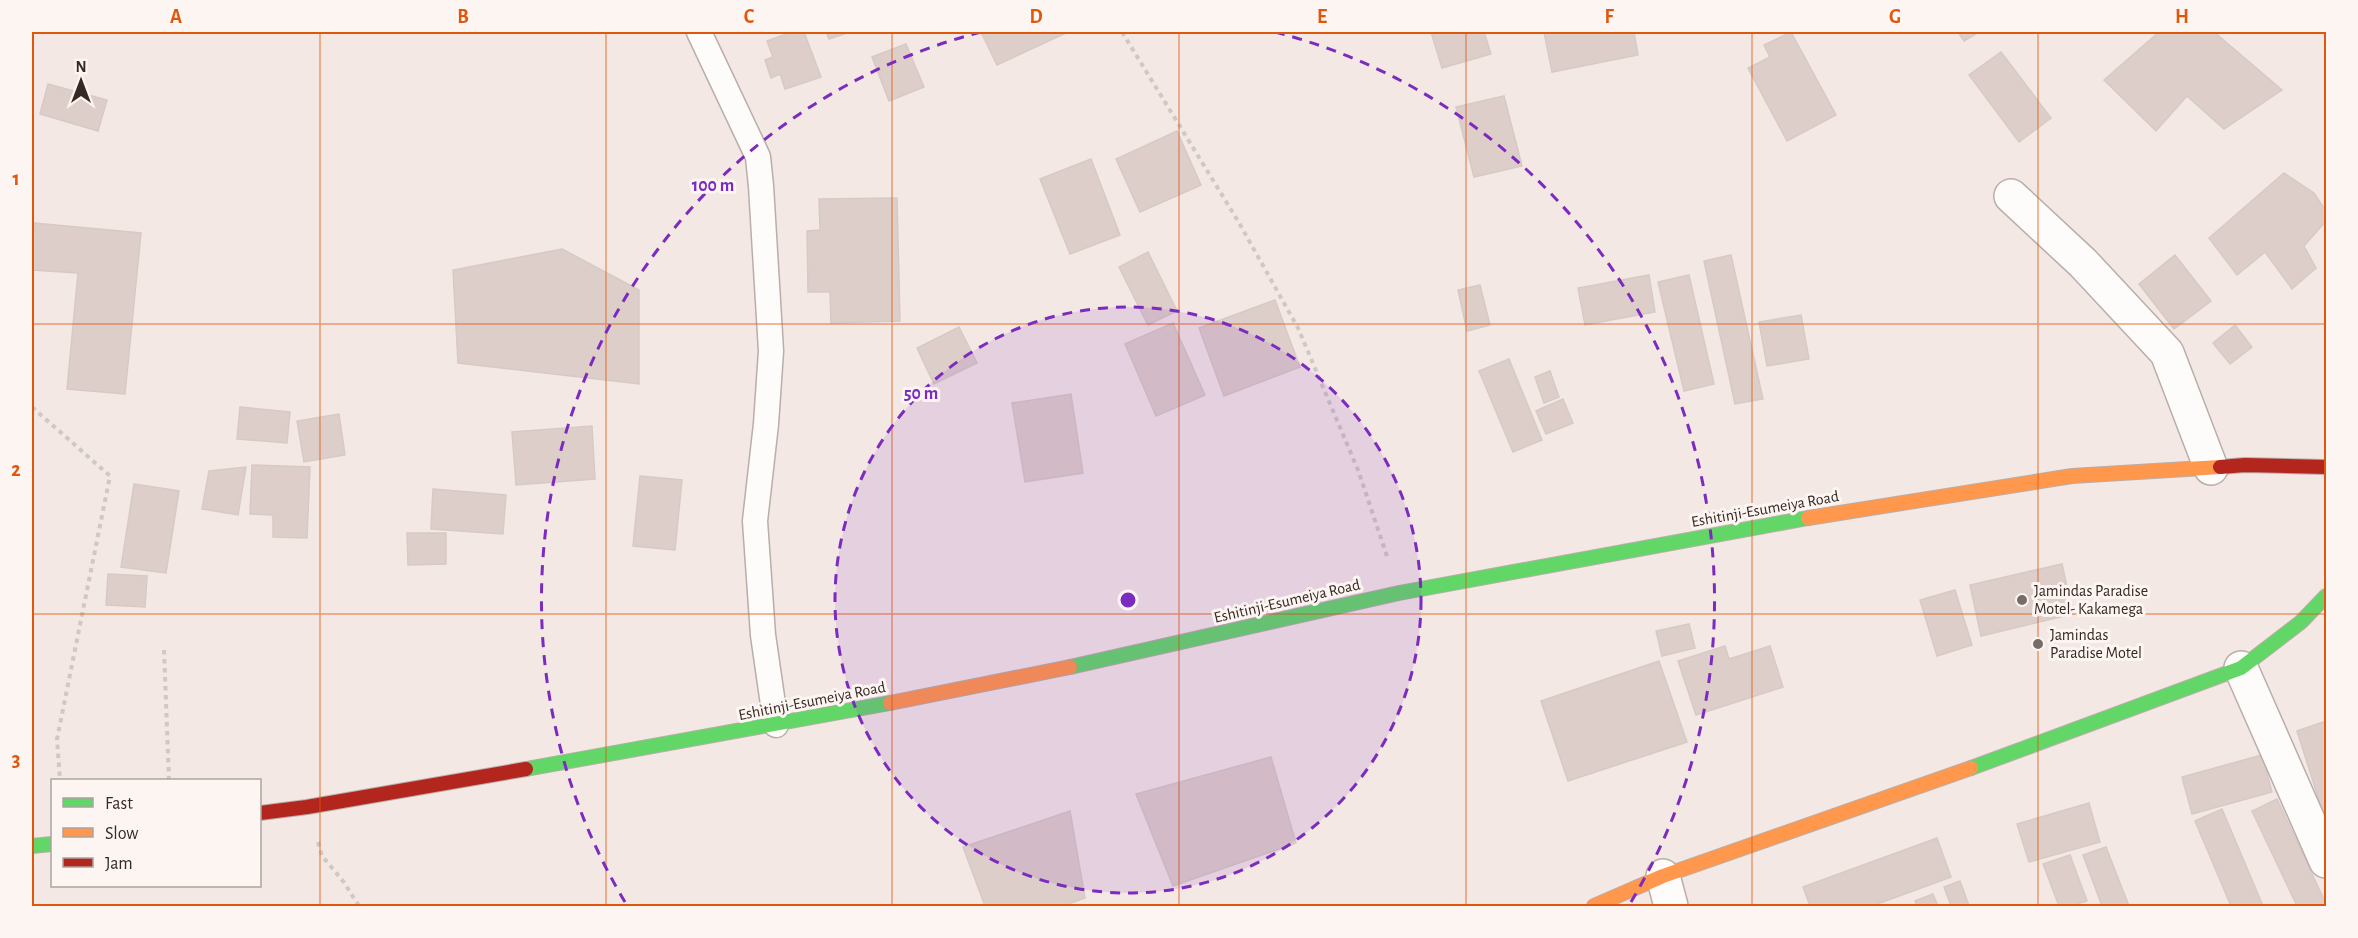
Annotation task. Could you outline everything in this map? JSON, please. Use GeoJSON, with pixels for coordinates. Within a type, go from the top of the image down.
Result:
{"type":"FeatureCollection","features":[{"type":"Feature","properties":{"kind":"main road","name":"Eshitinji-Esumeiya Road"},"geometry":{"type":"LineString","coordinates":[[261,813],[307,807],[776,725],[997,683],[1400,593],[1793,520],[2072,477],[2245,465],[2326,467]]}},
{"type":"Feature","properties":{"kind":"main road"},"geometry":{"type":"LineString","coordinates":[[1594,906],[1667,891],[2039,744],[2241,668],[2301,622],[2326,596]]}},
{"type":"Feature","properties":{"kind":"main road"},"geometry":{"type":"LineString","coordinates":[[32,846],[51,844]]}},
{"type":"Feature","properties":{"kind":"street"},"geometry":{"type":"LineString","coordinates":[[2012,196],[2083,263],[2167,353],[2211,468]]}},
{"type":"Feature","properties":{"kind":"street"},"geometry":{"type":"LineString","coordinates":[[2241,668],[2326,861]]}},
{"type":"Feature","properties":{"kind":"lane"},"geometry":{"type":"LineString","coordinates":[[699,32],[758,157],[771,351],[766,424],[755,521],[763,635],[776,725]]}},
{"type":"Feature","properties":{"kind":"path"},"geometry":{"type":"LineString","coordinates":[[1122,32],[1238,221],[1298,328],[1358,470],[1400,593]]}},
{"type":"Feature","properties":{"kind":"path"},"geometry":{"type":"LineString","coordinates":[[32,407],[110,476],[57,739],[60,779]]}},
{"type":"Feature","properties":{"kind":"path"},"geometry":{"type":"LineString","coordinates":[[164,650],[169,779]]}},
{"type":"Feature","properties":{"kind":"path"},"geometry":{"type":"LineString","coordinates":[[307,807],[322,856],[343,881],[359,906]]}},
{"type":"Feature","properties":{"kind":"building"},"geometry":{"type":"Polygon","coordinates":[[[792,32],[804,32],[821,77],[785,89],[780,74],[771,78],[765,60],[773,57],[767,41],[792,32]]]}},
{"type":"Feature","properties":{"kind":"building"},"geometry":{"type":"Polygon","coordinates":[[[826,32],[850,32],[829,39],[826,32]]]}},
{"type":"Feature","properties":{"kind":"building"},"geometry":{"type":"Polygon","coordinates":[[[981,32],[1068,32],[997,65],[981,32]]]}},
{"type":"Feature","properties":{"kind":"building"},"geometry":{"type":"Polygon","coordinates":[[[1431,32],[1484,32],[1491,54],[1442,68],[1431,32]]]}},
{"type":"Feature","properties":{"kind":"building"},"geometry":{"type":"Polygon","coordinates":[[[1544,32],[1634,32],[1638,55],[1552,72],[1544,32]]]}},
{"type":"Feature","properties":{"kind":"building"},"geometry":{"type":"Polygon","coordinates":[[[1791,32],[1836,115],[1787,141],[1748,68],[1770,57],[1764,45],[1791,32]]]}},
{"type":"Feature","properties":{"kind":"building"},"geometry":{"type":"Polygon","coordinates":[[[1958,32],[1979,32],[1964,41],[1958,32]]]}},
{"type":"Feature","properties":{"kind":"building"},"geometry":{"type":"Polygon","coordinates":[[[2159,32],[2214,32],[2282,90],[2224,129],[2187,96],[2156,131],[2104,80],[2159,32]]]}},
{"type":"Feature","properties":{"kind":"building"},"geometry":{"type":"Polygon","coordinates":[[[906,44],[924,87],[889,101],[872,57],[906,44]]]}},
{"type":"Feature","properties":{"kind":"building"},"geometry":{"type":"Polygon","coordinates":[[[2001,52],[2051,118],[2019,142],[1969,75],[2001,52]]]}},
{"type":"Feature","properties":{"kind":"building"},"geometry":{"type":"Polygon","coordinates":[[[48,84],[107,100],[98,131],[40,114],[48,84]]]}},
{"type":"Feature","properties":{"kind":"building"},"geometry":{"type":"Polygon","coordinates":[[[1504,96],[1522,166],[1474,177],[1456,107],[1504,96]]]}},
{"type":"Feature","properties":{"kind":"building"},"geometry":{"type":"Polygon","coordinates":[[[1177,131],[1201,185],[1140,212],[1116,159],[1177,131]]]}},
{"type":"Feature","properties":{"kind":"building"},"geometry":{"type":"Polygon","coordinates":[[[1091,159],[1120,235],[1070,254],[1040,179],[1091,159]]]}},
{"type":"Feature","properties":{"kind":"building"},"geometry":{"type":"Polygon","coordinates":[[[2284,173],[2314,193],[2326,211],[2326,221],[2304,246],[2316,268],[2292,289],[2265,252],[2237,275],[2209,238],[2284,173]]]}},
{"type":"Feature","properties":{"kind":"building"},"geometry":{"type":"Polygon","coordinates":[[[897,198],[900,321],[831,323],[830,292],[808,292],[807,231],[820,230],[819,199],[897,198]]]}},
{"type":"Feature","properties":{"kind":"building"},"geometry":{"type":"Polygon","coordinates":[[[34,223],[141,233],[125,394],[67,389],[78,273],[32,270],[34,223]]]}},
{"type":"Feature","properties":{"kind":"building"},"geometry":{"type":"Polygon","coordinates":[[[562,249],[639,290],[639,384],[458,363],[453,270],[562,249]]]}},
{"type":"Feature","properties":{"kind":"building"},"geometry":{"type":"Polygon","coordinates":[[[1148,252],[1177,311],[1148,325],[1119,267],[1148,252]]]}},
{"type":"Feature","properties":{"kind":"building"},"geometry":{"type":"Polygon","coordinates":[[[1731,255],[1763,399],[1735,404],[1704,261],[1731,255]]]}},
{"type":"Feature","properties":{"kind":"building"},"geometry":{"type":"Polygon","coordinates":[[[2175,255],[2211,301],[2174,329],[2139,284],[2175,255]]]}},
{"type":"Feature","properties":{"kind":"building"},"geometry":{"type":"Polygon","coordinates":[[[1649,275],[1655,312],[1585,325],[1578,288],[1649,275]]]}},
{"type":"Feature","properties":{"kind":"building"},"geometry":{"type":"Polygon","coordinates":[[[1689,275],[1714,384],[1684,391],[1658,282],[1689,275]]]}},
{"type":"Feature","properties":{"kind":"building"},"geometry":{"type":"Polygon","coordinates":[[[1480,285],[1490,325],[1467,331],[1458,290],[1480,285]]]}},
{"type":"Feature","properties":{"kind":"building"},"geometry":{"type":"Polygon","coordinates":[[[1275,300],[1300,367],[1224,396],[1199,328],[1275,300]]]}},
{"type":"Feature","properties":{"kind":"building"},"geometry":{"type":"Polygon","coordinates":[[[1801,315],[1809,359],[1767,366],[1759,322],[1801,315]]]}},
{"type":"Feature","properties":{"kind":"building"},"geometry":{"type":"Polygon","coordinates":[[[1173,323],[1205,395],[1156,416],[1125,344],[1173,323]]]}},
{"type":"Feature","properties":{"kind":"building"},"geometry":{"type":"Polygon","coordinates":[[[2235,325],[2252,347],[2230,364],[2213,343],[2235,325]]]}},
{"type":"Feature","properties":{"kind":"building"},"geometry":{"type":"Polygon","coordinates":[[[959,327],[977,363],[934,384],[917,348],[959,327]]]}},
{"type":"Feature","properties":{"kind":"building"},"geometry":{"type":"Polygon","coordinates":[[[1509,359],[1542,440],[1513,452],[1479,371],[1509,359]]]}},
{"type":"Feature","properties":{"kind":"building"},"geometry":{"type":"Polygon","coordinates":[[[1550,371],[1559,397],[1544,403],[1535,377],[1550,371]]]}},
{"type":"Feature","properties":{"kind":"building"},"geometry":{"type":"Polygon","coordinates":[[[1071,394],[1083,473],[1025,482],[1012,403],[1071,394]]]}},
{"type":"Feature","properties":{"kind":"building"},"geometry":{"type":"Polygon","coordinates":[[[1563,399],[1573,423],[1546,434],[1536,411],[1563,399]]]}},
{"type":"Feature","properties":{"kind":"building"},"geometry":{"type":"Polygon","coordinates":[[[240,407],[290,412],[287,443],[237,439],[240,407]]]}},
{"type":"Feature","properties":{"kind":"building"},"geometry":{"type":"Polygon","coordinates":[[[339,414],[345,455],[304,462],[297,421],[339,414]]]}},
{"type":"Feature","properties":{"kind":"building"},"geometry":{"type":"Polygon","coordinates":[[[592,426],[595,479],[516,485],[512,432],[592,426]]]}},
{"type":"Feature","properties":{"kind":"building"},"geometry":{"type":"Polygon","coordinates":[[[252,465],[310,467],[307,538],[273,537],[273,515],[250,514],[252,465]]]}},
{"type":"Feature","properties":{"kind":"building"},"geometry":{"type":"Polygon","coordinates":[[[246,467],[238,515],[202,509],[209,471],[246,467]]]}},
{"type":"Feature","properties":{"kind":"building"},"geometry":{"type":"Polygon","coordinates":[[[640,476],[682,480],[675,550],[633,546],[640,476]]]}},
{"type":"Feature","properties":{"kind":"building"},"geometry":{"type":"Polygon","coordinates":[[[134,484],[179,491],[166,573],[121,567],[134,484]]]}},
{"type":"Feature","properties":{"kind":"building"},"geometry":{"type":"Polygon","coordinates":[[[433,489],[506,495],[503,534],[431,529],[433,489]]]}},
{"type":"Feature","properties":{"kind":"building"},"geometry":{"type":"Polygon","coordinates":[[[407,533],[446,533],[446,564],[408,565],[407,533]]]}},
{"type":"Feature","properties":{"kind":"building","name":"Jamindas Paradise Motel- Kakamega"},"geometry":{"type":"Polygon","coordinates":[[[2062,564],[2073,614],[1981,636],[1970,585],[2062,564]]]}},
{"type":"Feature","properties":{"kind":"building"},"geometry":{"type":"Polygon","coordinates":[[[108,574],[147,576],[145,607],[106,605],[108,574]]]}},
{"type":"Feature","properties":{"kind":"building"},"geometry":{"type":"Polygon","coordinates":[[[1955,590],[1972,645],[1937,656],[1920,600],[1955,590]]]}},
{"type":"Feature","properties":{"kind":"building"},"geometry":{"type":"Polygon","coordinates":[[[1689,624],[1695,648],[1662,656],[1656,631],[1689,624]]]}},
{"type":"Feature","properties":{"kind":"building"},"geometry":{"type":"Polygon","coordinates":[[[1725,646],[1729,659],[1770,646],[1783,687],[1696,715],[1678,661],[1725,646]]]}},
{"type":"Feature","properties":{"kind":"building"},"geometry":{"type":"Polygon","coordinates":[[[1659,661],[1687,742],[1568,781],[1541,701],[1659,661]]]}},
{"type":"Feature","properties":{"kind":"building"},"geometry":{"type":"Polygon","coordinates":[[[2326,721],[2326,822],[2297,731],[2326,721]]]}},
{"type":"Feature","properties":{"kind":"building"},"geometry":{"type":"Polygon","coordinates":[[[2262,755],[2272,792],[2192,814],[2182,777],[2262,755]]]}},
{"type":"Feature","properties":{"kind":"building"},"geometry":{"type":"Polygon","coordinates":[[[1271,757],[1296,843],[1173,886],[1136,794],[1271,757]]]}},
{"type":"Feature","properties":{"kind":"building"},"geometry":{"type":"Polygon","coordinates":[[[2277,799],[2326,906],[2297,906],[2252,811],[2277,799]]]}},
{"type":"Feature","properties":{"kind":"building"},"geometry":{"type":"Polygon","coordinates":[[[2089,803],[2100,842],[2029,862],[2017,824],[2089,803]]]}},
{"type":"Feature","properties":{"kind":"building"},"geometry":{"type":"Polygon","coordinates":[[[2222,809],[2263,906],[2231,906],[2195,821],[2222,809]]]}},
{"type":"Feature","properties":{"kind":"building"},"geometry":{"type":"Polygon","coordinates":[[[1070,811],[1085,898],[1063,906],[985,906],[963,847],[1070,811]]]}},
{"type":"Feature","properties":{"kind":"building"},"geometry":{"type":"Polygon","coordinates":[[[1937,838],[1951,877],[1872,906],[1810,906],[1803,887],[1937,838]]]}},
{"type":"Feature","properties":{"kind":"building"},"geometry":{"type":"Polygon","coordinates":[[[2106,847],[2129,906],[2102,906],[2083,855],[2106,847]]]}},
{"type":"Feature","properties":{"kind":"building"},"geometry":{"type":"Polygon","coordinates":[[[2070,855],[2087,901],[2070,906],[2059,906],[2043,864],[2070,855]]]}},
{"type":"Feature","properties":{"kind":"building"},"geometry":{"type":"Polygon","coordinates":[[[1960,881],[1969,906],[1951,906],[1944,887],[1960,881]]]}},
{"type":"Feature","properties":{"kind":"building"},"geometry":{"type":"Polygon","coordinates":[[[1933,894],[1938,906],[1917,906],[1915,901],[1933,894]]]}},
{"type":"Feature","properties":{"kind":"traffic: fast"},"geometry":{"type":"LineString","coordinates":[[1070,667],[1399,593],[1808,518]]}},
{"type":"Feature","properties":{"kind":"traffic: fast"},"geometry":{"type":"LineString","coordinates":[[1971,768],[2241,668],[2301,622],[2326,596]]}},
{"type":"Feature","properties":{"kind":"traffic: fast"},"geometry":{"type":"LineString","coordinates":[[526,769],[890,703]]}},
{"type":"Feature","properties":{"kind":"traffic: fast"},"geometry":{"type":"LineString","coordinates":[[32,846],[51,844]]}},
{"type":"Feature","properties":{"kind":"traffic: slow"},"geometry":{"type":"LineString","coordinates":[[1808,518],[2072,476],[2220,467]]}},
{"type":"Feature","properties":{"kind":"traffic: slow"},"geometry":{"type":"LineString","coordinates":[[890,703],[1070,667]]}},
{"type":"Feature","properties":{"kind":"traffic: slow"},"geometry":{"type":"LineString","coordinates":[[1594,906],[1663,876],[1971,768]]}},
{"type":"Feature","properties":{"kind":"traffic: jam"},"geometry":{"type":"LineString","coordinates":[[2220,467],[2245,465],[2326,467]]}},
{"type":"Feature","properties":{"kind":"traffic: jam"},"geometry":{"type":"LineString","coordinates":[[261,813],[526,769]]}},
{"type":"Feature","properties":{"kind":"place","name":"Jamindas Paradise Motel- Kakamega"},"geometry":{"type":"Point","coordinates":[2022,600]}},
{"type":"Feature","properties":{"kind":"place","name":"Jamindas Paradise Motel"},"geometry":{"type":"Point","coordinates":[2038,644]}}]}
